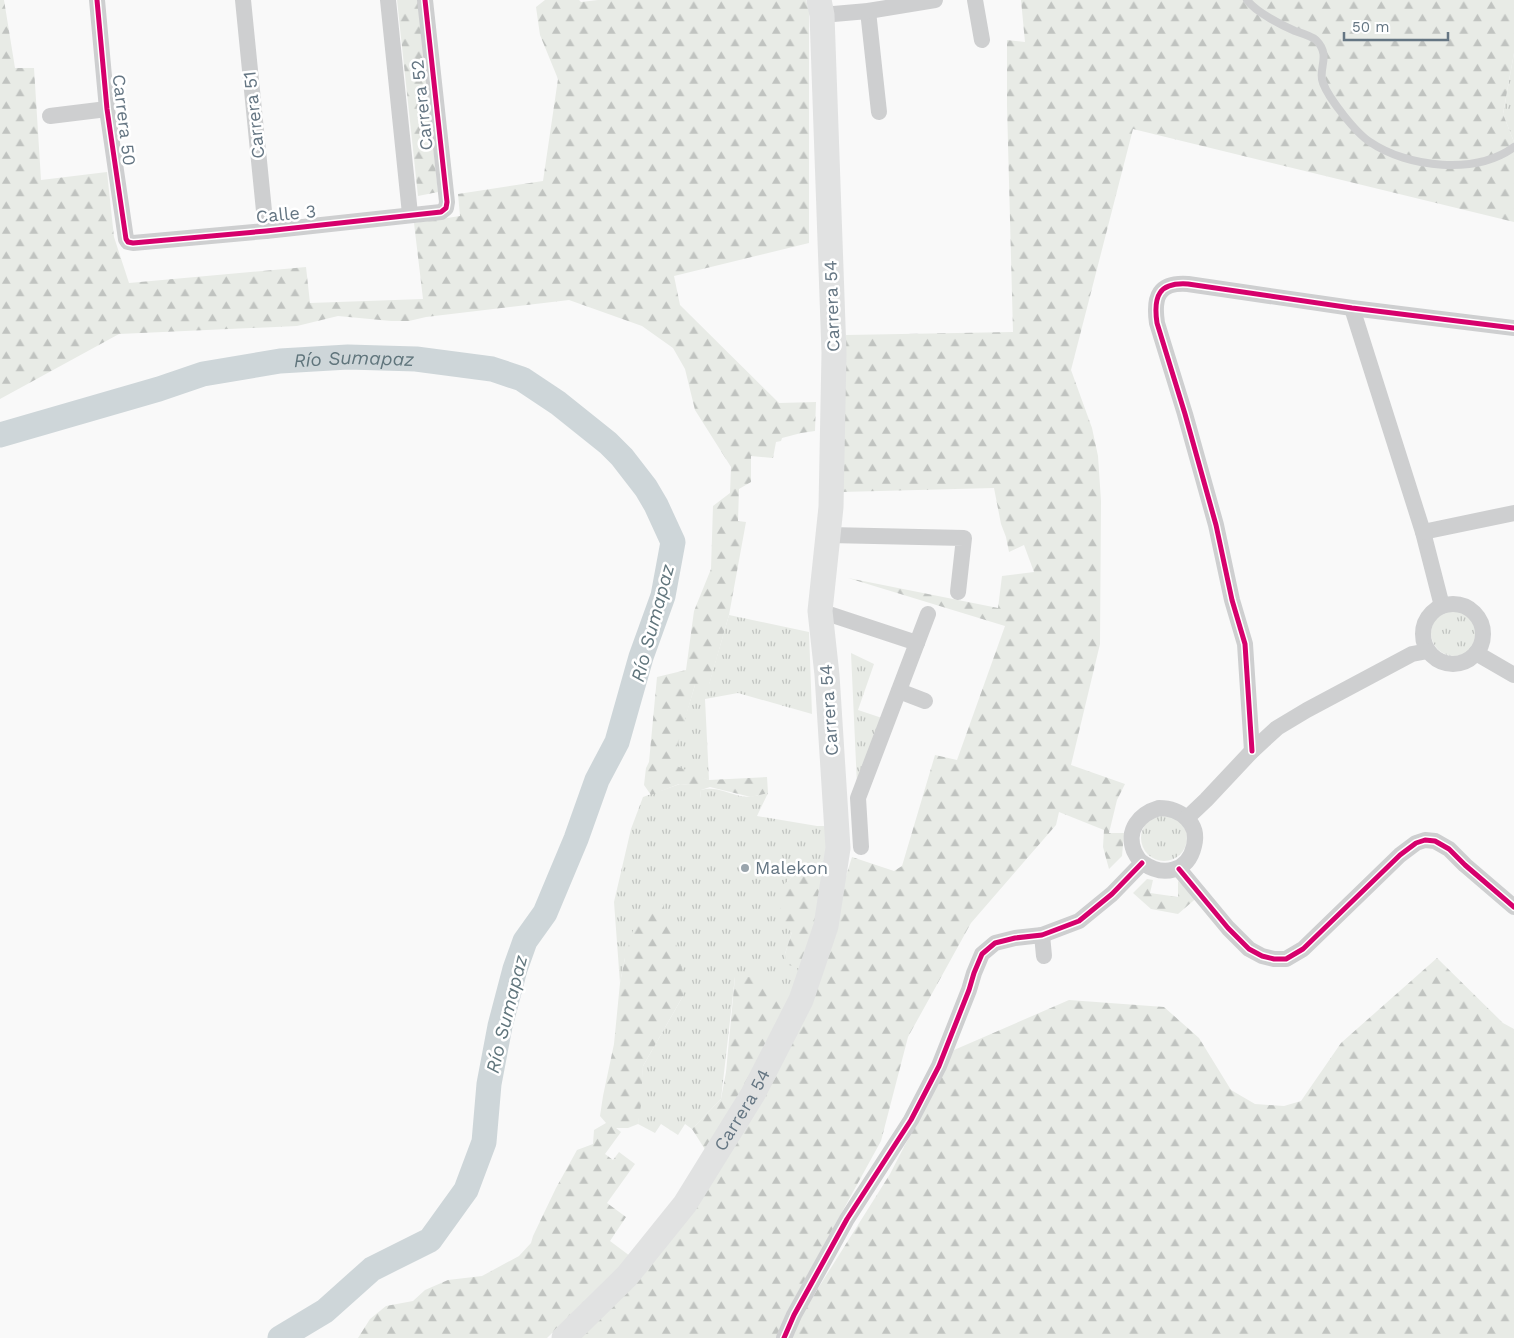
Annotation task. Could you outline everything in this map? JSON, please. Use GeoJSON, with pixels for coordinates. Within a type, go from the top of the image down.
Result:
{"type":"FeatureCollection","features":[{"type":"Feature","properties":{"kind":"main road","name":"Carrera 54"},"geometry":{"type":"LineString","coordinates":[[564,1338],[627,1276],[685,1204],[753,1094],[801,1000],[826,926],[838,848],[827,674],[820,611],[831,507],[834,353],[821,8]]}},
{"type":"Feature","properties":{"kind":"street","name":"Carrera 50"},"geometry":{"type":"LineString","coordinates":[[97,0],[107,109],[126,239],[128,242]]}},
{"type":"Feature","properties":{"kind":"street","name":"Carrera 51"},"geometry":{"type":"LineString","coordinates":[[243,0],[266,231]]}},
{"type":"Feature","properties":{"kind":"street","name":"Carrera 52"},"geometry":{"type":"LineString","coordinates":[[388,0],[410,214]]}},
{"type":"Feature","properties":{"kind":"street","name":"Carrera 52"},"geometry":{"type":"LineString","coordinates":[[425,0],[447,202],[446,208]]}},
{"type":"Feature","properties":{"kind":"street"},"geometry":{"type":"LineString","coordinates":[[821,8],[868,11],[935,0]]}},
{"type":"Feature","properties":{"kind":"street"},"geometry":{"type":"LineString","coordinates":[[975,0],[982,40]]}},
{"type":"Feature","properties":{"kind":"street"},"geometry":{"type":"LineString","coordinates":[[868,11],[879,112]]}},
{"type":"Feature","properties":{"kind":"street"},"geometry":{"type":"LineString","coordinates":[[50,116],[107,109]]}},
{"type":"Feature","properties":{"kind":"street","name":"Calle 3"},"geometry":{"type":"LineString","coordinates":[[128,242],[266,231],[441,212],[446,208]]}},
{"type":"Feature","properties":{"kind":"street"},"geometry":{"type":"LineString","coordinates":[[1252,751],[1245,644],[1232,600],[1216,525],[1157,323],[1155,308],[1157,296],[1164,287],[1176,283],[1352,308],[1514,328]]}},
{"type":"Feature","properties":{"kind":"street"},"geometry":{"type":"LineString","coordinates":[[1352,308],[1423,532],[1442,606]]}},
{"type":"Feature","properties":{"kind":"street"},"geometry":{"type":"LineString","coordinates":[[1423,532],[1514,513]]}},
{"type":"Feature","properties":{"kind":"street"},"geometry":{"type":"LineString","coordinates":[[828,535],[964,538],[958,592]]}},
{"type":"Feature","properties":{"kind":"street"},"geometry":{"type":"LineString","coordinates":[[1452,604],[1465,606],[1477,616],[1482,626],[1483,636],[1476,653],[1458,664],[1446,663],[1436,659],[1428,652],[1424,642],[1423,630],[1426,620],[1433,611],[1442,606],[1452,604]]}},
{"type":"Feature","properties":{"kind":"street"},"geometry":{"type":"LineString","coordinates":[[820,611],[916,643]]}},
{"type":"Feature","properties":{"kind":"street"},"geometry":{"type":"LineString","coordinates":[[861,847],[858,798],[928,614]]}},
{"type":"Feature","properties":{"kind":"street"},"geometry":{"type":"LineString","coordinates":[[1187,818],[1277,728],[1412,654],[1428,652]]}},
{"type":"Feature","properties":{"kind":"street"},"geometry":{"type":"LineString","coordinates":[[1476,653],[1514,675]]}},
{"type":"Feature","properties":{"kind":"street"},"geometry":{"type":"LineString","coordinates":[[899,690],[926,701]]}},
{"type":"Feature","properties":{"kind":"street"},"geometry":{"type":"LineString","coordinates":[[1159,808],[1170,808],[1187,818],[1195,834],[1195,843],[1193,852],[1186,863],[1179,869],[1161,871],[1142,863],[1132,846],[1132,835],[1135,825],[1141,817],[1149,811],[1159,808]]}},
{"type":"Feature","properties":{"kind":"street"},"geometry":{"type":"LineString","coordinates":[[1179,869],[1228,928],[1249,949],[1262,956],[1274,959],[1286,958],[1303,948],[1400,855],[1416,843],[1425,840],[1435,841],[1449,849],[1514,907]]}},
{"type":"Feature","properties":{"kind":"street"},"geometry":{"type":"LineString","coordinates":[[784,1338],[794,1315],[847,1219],[912,1120],[939,1066],[982,954],[995,943],[1015,938],[1042,935],[1078,921],[1112,894],[1142,863]]}},
{"type":"Feature","properties":{"kind":"street"},"geometry":{"type":"LineString","coordinates":[[1042,935],[1044,956]]}},
{"type":"Feature","properties":{"kind":"lane"},"geometry":{"type":"LineString","coordinates":[[1248,0],[1282,25],[1314,39],[1322,49],[1324,60],[1322,81],[1341,112],[1368,142],[1394,155],[1421,162],[1449,164],[1469,164],[1497,157],[1514,147]]}},
{"type":"Feature","properties":{"kind":"green space"},"geometry":{"type":"Polygon","coordinates":[[[0,0],[4,0],[15,68],[34,68],[41,180],[107,172],[114,237],[129,283],[306,267],[310,303],[423,299],[414,223],[460,216],[458,194],[543,181],[558,79],[540,35],[536,7],[545,0],[579,0],[581,2],[598,0],[806,0],[809,10],[809,243],[674,276],[680,305],[779,403],[816,402],[815,431],[782,438],[781,441],[776,442],[773,458],[751,456],[751,482],[739,489],[738,521],[746,522],[729,615],[709,685],[695,685],[672,764],[709,780],[767,777],[768,793],[751,797],[710,787],[701,790],[700,799],[689,796],[690,785],[679,784],[651,795],[644,785],[646,768],[649,762],[657,677],[686,670],[694,611],[711,569],[713,506],[730,493],[731,467],[695,410],[685,369],[673,348],[642,326],[569,300],[426,317],[409,321],[338,316],[297,326],[119,334],[0,399],[0,0]]]}},
{"type":"Feature","properties":{"kind":"green space"},"geometry":{"type":"Polygon","coordinates":[[[397,0],[418,0],[438,192],[418,196],[397,0]]]}},
{"type":"Feature","properties":{"kind":"green space"},"geometry":{"type":"Polygon","coordinates":[[[1021,0],[1514,0],[1514,53],[1503,114],[1514,142],[1514,222],[1133,129],[1071,370],[1092,428],[1098,456],[1101,501],[1100,644],[1071,765],[1125,784],[1117,800],[1109,833],[1124,833],[1122,856],[1109,869],[1103,847],[1104,830],[1059,812],[1056,825],[971,923],[908,1037],[881,1141],[786,1314],[777,1338],[579,1338],[688,1213],[841,892],[852,857],[894,871],[902,866],[935,755],[957,760],[1005,626],[848,578],[998,608],[1002,576],[1034,572],[1024,545],[1009,552],[994,488],[841,492],[846,335],[1013,332],[1007,40],[1025,42],[1021,0]]]}},
{"type":"Feature","properties":{"kind":"green space"},"geometry":{"type":"Polygon","coordinates":[[[1514,53],[1514,142],[1503,114],[1514,53]]]}},
{"type":"Feature","properties":{"kind":"green space"},"geometry":{"type":"Polygon","coordinates":[[[1449,610],[1459,610],[1473,620],[1477,633],[1473,646],[1467,652],[1459,656],[1449,656],[1435,646],[1431,638],[1431,628],[1441,614],[1449,610]]]}},
{"type":"Feature","properties":{"kind":"green space"},"geometry":{"type":"Polygon","coordinates":[[[729,615],[809,632],[812,714],[738,693],[705,699],[709,780],[670,767],[695,685],[709,684],[729,615]]]}},
{"type":"Feature","properties":{"kind":"green space"},"geometry":{"type":"Polygon","coordinates":[[[851,653],[874,664],[858,710],[882,718],[857,785],[851,653]]]}},
{"type":"Feature","properties":{"kind":"green space"},"geometry":{"type":"Polygon","coordinates":[[[680,784],[690,785],[700,798],[701,790],[706,789],[716,789],[744,797],[768,793],[757,816],[826,826],[827,858],[806,868],[787,881],[792,932],[785,954],[806,971],[789,1005],[735,977],[721,1099],[692,1129],[685,1124],[678,1135],[661,1124],[655,1133],[638,1124],[643,1066],[683,996],[625,958],[620,983],[614,902],[631,829],[643,797],[680,784]]]}},
{"type":"Feature","properties":{"kind":"green space"},"geometry":{"type":"Polygon","coordinates":[[[1164,815],[1177,819],[1183,825],[1187,838],[1183,851],[1177,857],[1164,861],[1151,857],[1145,851],[1141,838],[1145,825],[1151,819],[1164,815]]]}},
{"type":"Feature","properties":{"kind":"green space"},"geometry":{"type":"Polygon","coordinates":[[[827,858],[806,971],[786,964],[785,954],[792,932],[785,927],[780,905],[780,892],[782,887],[793,877],[827,858]]]}},
{"type":"Feature","properties":{"kind":"green space"},"geometry":{"type":"Polygon","coordinates":[[[1147,879],[1153,880],[1150,893],[1178,897],[1178,881],[1200,895],[1178,914],[1151,909],[1133,893],[1147,879]]]}},
{"type":"Feature","properties":{"kind":"green space"},"geometry":{"type":"Polygon","coordinates":[[[649,905],[663,905],[678,950],[683,972],[683,996],[643,1066],[638,1124],[628,1128],[616,1128],[621,1132],[605,1154],[613,1160],[619,1152],[635,1164],[607,1203],[626,1217],[610,1241],[630,1256],[547,1338],[358,1338],[370,1319],[386,1306],[413,1301],[425,1290],[448,1280],[482,1276],[519,1256],[531,1243],[556,1188],[577,1150],[593,1144],[594,1130],[606,1123],[600,1116],[614,1044],[620,983],[634,927],[649,905]]]}},
{"type":"Feature","properties":{"kind":"green space"},"geometry":{"type":"Polygon","coordinates":[[[1437,958],[1503,1023],[1514,1029],[1514,1338],[791,1338],[800,1317],[890,1174],[954,1050],[1069,1000],[1164,1007],[1199,1038],[1231,1090],[1255,1104],[1284,1106],[1301,1101],[1341,1043],[1437,958]]]}},
{"type":"Feature","properties":{"kind":"green space"},"geometry":{"type":"Polygon","coordinates":[[[735,977],[758,977],[776,990],[789,1005],[783,1025],[706,1151],[692,1129],[721,1099],[726,1072],[735,977]]]}},
{"type":"Feature","properties":{"kind":"waterway","name":"Río Sumapaz"},"geometry":{"type":"LineString","coordinates":[[0,435],[159,389],[203,374],[280,361],[348,357],[416,359],[492,369],[522,379],[558,403],[608,443],[622,457],[646,488],[673,542],[663,596],[641,657],[617,742],[597,780],[576,839],[545,913],[525,941],[515,969],[500,1026],[489,1084],[484,1142],[466,1190],[430,1240],[372,1269],[325,1311],[280,1338]]}},
{"type":"Feature","properties":{"kind":"cycle path"},"geometry":{"type":"LineString","coordinates":[[97,0],[107,109],[126,239],[128,242],[133,243],[441,212],[446,208],[447,202],[425,0]]}},
{"type":"Feature","properties":{"kind":"cycle path"},"geometry":{"type":"LineString","coordinates":[[1252,751],[1245,644],[1232,600],[1216,525],[1157,323],[1156,305],[1160,293],[1170,285],[1188,284],[1352,308],[1514,328]]}},
{"type":"Feature","properties":{"kind":"cycle path"},"geometry":{"type":"LineString","coordinates":[[1179,869],[1228,928],[1249,949],[1262,956],[1274,959],[1286,959],[1303,949],[1400,855],[1416,843],[1425,840],[1435,841],[1449,849],[1514,907]]}},
{"type":"Feature","properties":{"kind":"cycle path"},"geometry":{"type":"LineString","coordinates":[[784,1338],[794,1315],[847,1219],[911,1120],[939,1066],[982,954],[995,943],[1015,938],[1042,935],[1079,921],[1112,894],[1142,863]]}},
{"type":"Feature","properties":{"kind":"place","name":"Malekon"},"geometry":{"type":"Point","coordinates":[745,868]}}]}
